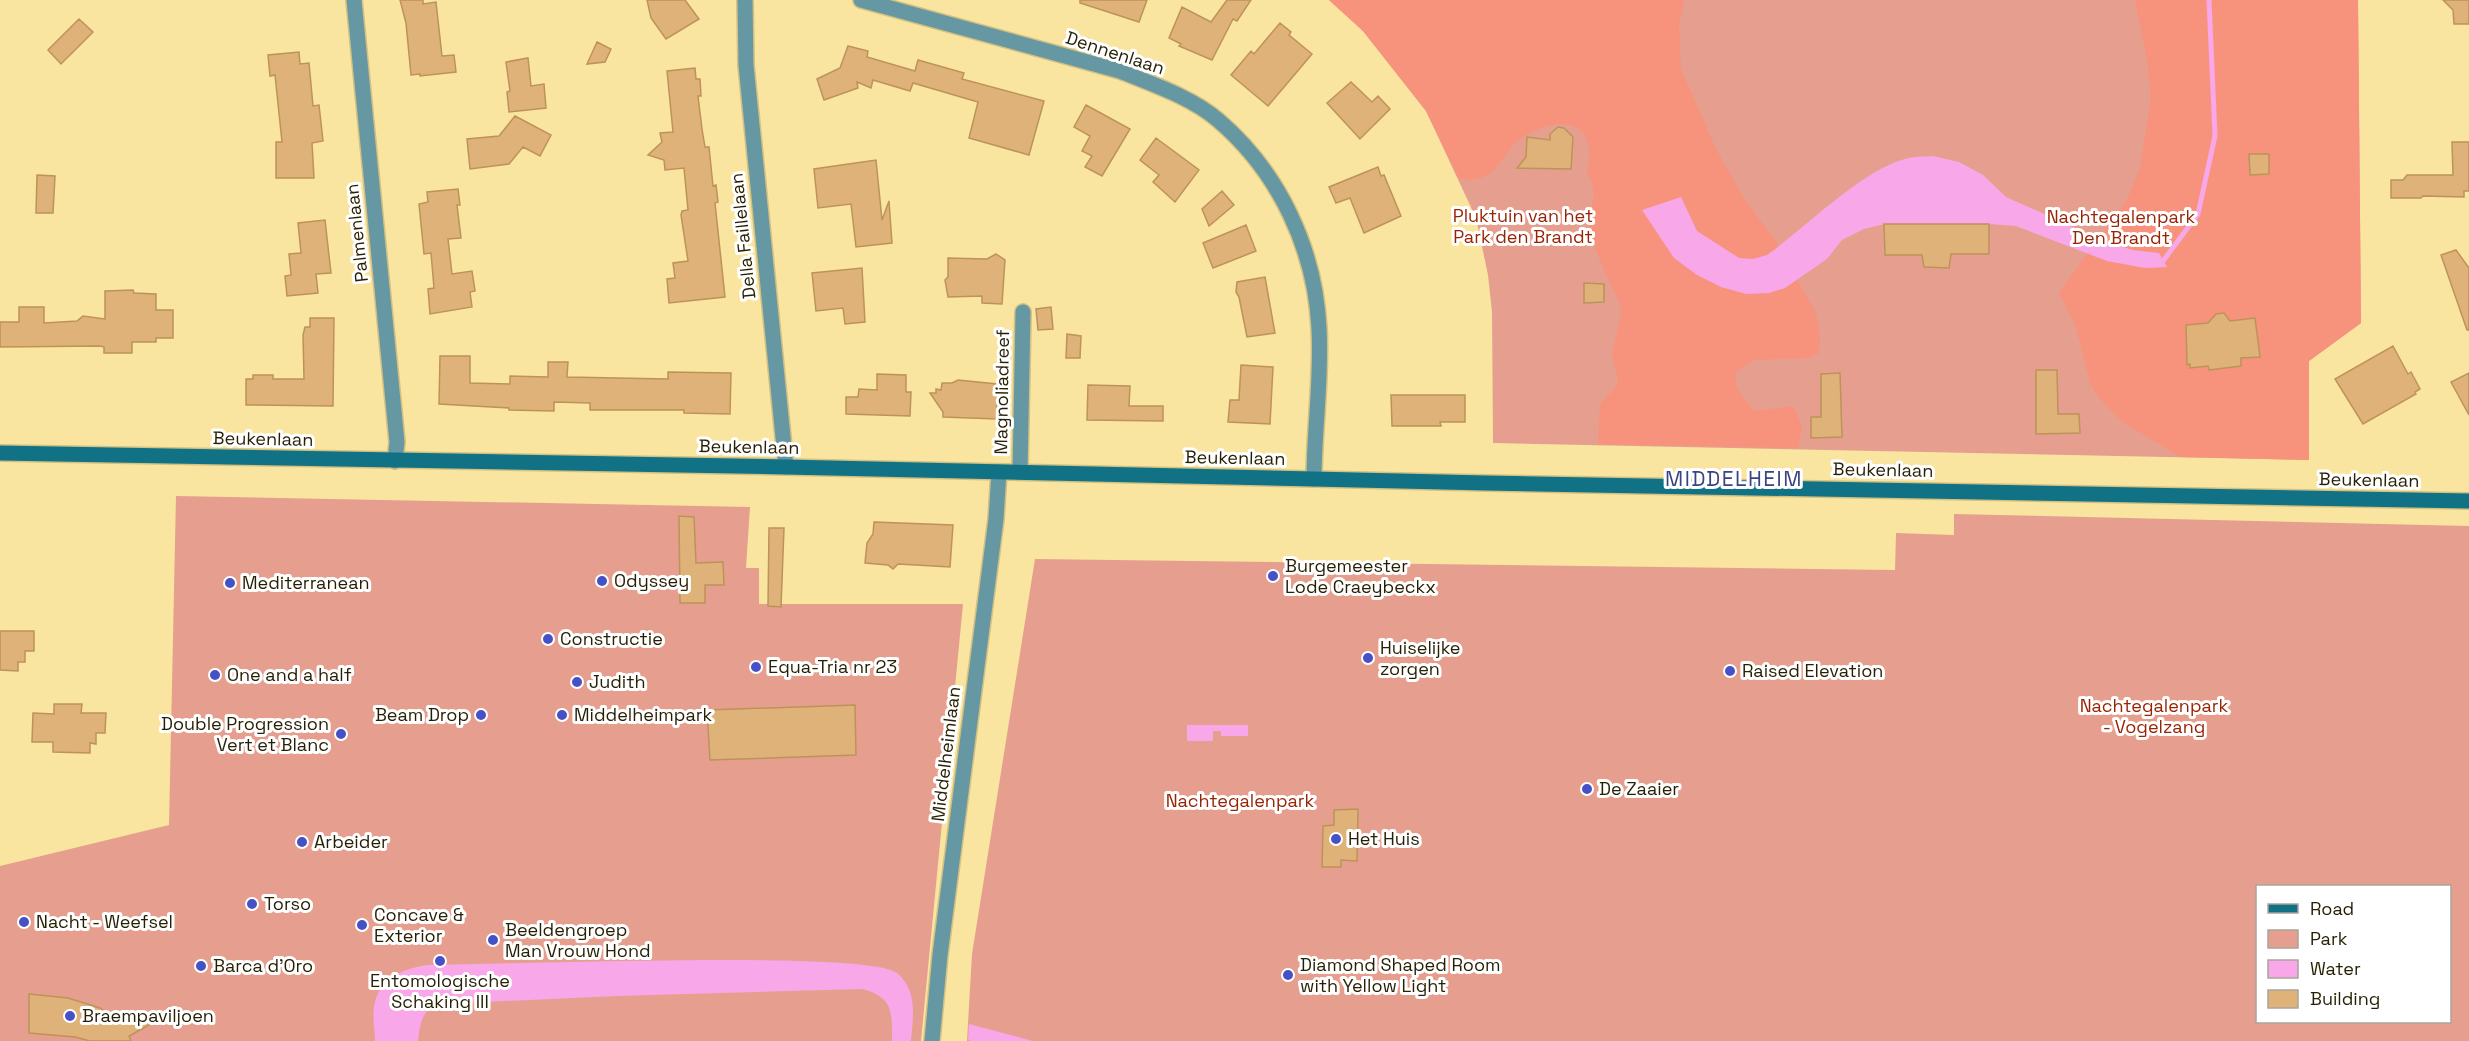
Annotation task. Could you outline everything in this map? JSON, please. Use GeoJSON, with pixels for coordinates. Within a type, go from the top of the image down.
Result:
{"type":"FeatureCollection","features":[{"type":"Feature","properties":{"kind":"street","name":"Palmenlaan"},"geometry":{"type":"LineString","coordinates":[[354,0],[397,442],[395,461]]}},
{"type":"Feature","properties":{"kind":"street","name":"Della Faillelaan"},"geometry":{"type":"LineString","coordinates":[[745,0],[746,65],[786,467]]}},
{"type":"Feature","properties":{"kind":"street","name":"Dennenlaan"},"geometry":{"type":"LineString","coordinates":[[861,0],[1120,71],[1160,88],[1217,120],[1253,157],[1279,191],[1300,237],[1314,282],[1320,361],[1314,479]]}},
{"type":"Feature","properties":{"kind":"street","name":"Magnoliadreef"},"geometry":{"type":"LineString","coordinates":[[1020,472],[1023,312]]}},
{"type":"Feature","properties":{"kind":"street","name":"Beukenlaan"},"geometry":{"type":"LineString","coordinates":[[0,453],[2469,501]]}},
{"type":"Feature","properties":{"kind":"street","name":"Middelheimlaan"},"geometry":{"type":"LineString","coordinates":[[932,1041],[942,943],[996,519],[999,472]]}},
{"type":"Feature","properties":{"kind":"green space","name":"Nachtegalenpark Den Brandt"},"geometry":{"type":"Polygon","coordinates":[[[1329,0],[2358,0],[2361,323],[2309,361],[2309,460],[1493,443],[1492,312],[1488,275],[1476,218],[1426,111],[1363,31],[1329,0]]]}},
{"type":"Feature","properties":{"kind":"green space"},"geometry":{"type":"Polygon","coordinates":[[[1329,0],[1684,0],[1679,25],[1681,69],[1716,149],[1745,200],[1775,240],[1816,313],[1820,340],[1818,354],[1808,358],[1754,360],[1735,373],[1737,389],[1754,411],[1793,406],[1802,426],[1798,448],[1598,444],[1600,404],[1615,388],[1618,380],[1612,354],[1621,314],[1620,303],[1590,235],[1588,222],[1594,196],[1591,179],[1587,176],[1589,151],[1583,133],[1576,127],[1566,125],[1545,127],[1534,131],[1517,141],[1494,170],[1487,175],[1475,179],[1459,179],[1426,111],[1363,31],[1329,0]]]}},
{"type":"Feature","properties":{"kind":"green space"},"geometry":{"type":"Polygon","coordinates":[[[2135,0],[2358,0],[2361,323],[2309,361],[2309,460],[2180,457],[2121,421],[2099,398],[2090,383],[2075,324],[2059,293],[2127,199],[2140,168],[2151,97],[2147,60],[2135,0]]]}},
{"type":"Feature","properties":{"kind":"green space","name":"Middelheimpark"},"geometry":{"type":"Polygon","coordinates":[[[176,496],[750,507],[746,568],[759,568],[759,604],[963,604],[921,1041],[0,1041],[0,866],[169,825],[176,496]]]}},
{"type":"Feature","properties":{"kind":"green space","name":"Nachtegalenpark"},"geometry":{"type":"Polygon","coordinates":[[[1954,514],[2469,526],[2469,1041],[967,1041],[972,954],[1035,559],[1895,570],[1896,533],[1954,535],[1954,514]]]}},
{"type":"Feature","properties":{"kind":"water"},"geometry":{"type":"Polygon","coordinates":[[[1933,156],[1959,162],[1983,175],[2006,197],[2109,243],[2133,250],[2159,253],[2167,267],[2145,268],[2107,261],[2016,226],[1885,224],[1864,229],[1842,240],[1827,259],[1785,288],[1769,293],[1746,294],[1721,287],[1697,275],[1674,258],[1642,210],[1681,197],[1697,231],[1739,258],[1753,259],[1767,255],[1852,187],[1888,165],[1915,157],[1933,156]]]}},
{"type":"Feature","properties":{"kind":"water"},"geometry":{"type":"Polygon","coordinates":[[[1187,725],[1248,725],[1248,736],[1221,736],[1221,731],[1213,731],[1213,741],[1187,741],[1187,725]]]}},
{"type":"Feature","properties":{"kind":"water"},"geometry":{"type":"Polygon","coordinates":[[[620,961],[810,961],[880,967],[897,973],[908,988],[913,1004],[911,1041],[892,1041],[891,1015],[886,1002],[881,997],[863,989],[439,1004],[425,1014],[418,1041],[375,1041],[373,1015],[376,997],[386,982],[409,969],[427,965],[620,961]]]}},
{"type":"Feature","properties":{"kind":"water"},"geometry":{"type":"Polygon","coordinates":[[[969,1024],[1033,1041],[968,1040],[969,1024]]]}},
{"type":"Feature","properties":{"kind":"building"},"geometry":{"type":"Polygon","coordinates":[[[400,0],[423,0],[423,4],[436,2],[442,56],[454,55],[456,72],[411,75],[406,23],[400,0]]]}},
{"type":"Feature","properties":{"kind":"building"},"geometry":{"type":"Polygon","coordinates":[[[647,0],[685,0],[699,19],[666,39],[651,18],[647,0]]]}},
{"type":"Feature","properties":{"kind":"building"},"geometry":{"type":"Polygon","coordinates":[[[1080,0],[1147,0],[1139,22],[1080,3],[1080,0]]]}},
{"type":"Feature","properties":{"kind":"building"},"geometry":{"type":"Polygon","coordinates":[[[1227,0],[1251,0],[1237,21],[1233,19],[1212,60],[1179,46],[1181,44],[1169,38],[1182,7],[1211,22],[1227,0]]]}},
{"type":"Feature","properties":{"kind":"building"},"geometry":{"type":"Polygon","coordinates":[[[2443,0],[2469,0],[2469,24],[2454,24],[2453,10],[2443,0]]]}},
{"type":"Feature","properties":{"kind":"building"},"geometry":{"type":"Polygon","coordinates":[[[79,19],[93,32],[61,64],[48,50],[79,19]]]}},
{"type":"Feature","properties":{"kind":"building"},"geometry":{"type":"Polygon","coordinates":[[[1280,23],[1291,32],[1289,35],[1312,54],[1268,106],[1231,75],[1251,51],[1254,54],[1280,23]]]}},
{"type":"Feature","properties":{"kind":"building"},"geometry":{"type":"Polygon","coordinates":[[[597,42],[611,49],[605,62],[587,64],[597,42]]]}},
{"type":"Feature","properties":{"kind":"building"},"geometry":{"type":"Polygon","coordinates":[[[848,46],[868,51],[867,57],[915,71],[918,60],[964,73],[962,79],[1044,101],[1029,155],[969,138],[978,102],[913,83],[910,91],[873,80],[871,88],[857,82],[858,88],[824,100],[817,79],[840,68],[848,46]]]}},
{"type":"Feature","properties":{"kind":"building"},"geometry":{"type":"Polygon","coordinates":[[[299,52],[300,64],[309,63],[313,106],[319,105],[323,141],[312,143],[314,178],[276,178],[276,142],[282,142],[275,75],[270,76],[268,55],[299,52]]]}},
{"type":"Feature","properties":{"kind":"building"},"geometry":{"type":"Polygon","coordinates":[[[528,58],[531,86],[544,84],[546,108],[509,112],[507,92],[510,91],[506,62],[528,58]]]}},
{"type":"Feature","properties":{"kind":"building"},"geometry":{"type":"Polygon","coordinates":[[[695,68],[696,79],[700,79],[701,96],[698,96],[705,147],[709,147],[713,186],[716,185],[718,202],[715,203],[725,297],[669,303],[667,279],[675,278],[673,263],[688,261],[681,215],[682,211],[688,210],[684,168],[665,170],[664,160],[648,155],[662,142],[660,133],[673,132],[667,71],[695,68]]]}},
{"type":"Feature","properties":{"kind":"building"},"geometry":{"type":"Polygon","coordinates":[[[1351,82],[1372,102],[1378,96],[1390,109],[1360,139],[1327,103],[1351,82]]]}},
{"type":"Feature","properties":{"kind":"building"},"geometry":{"type":"Polygon","coordinates":[[[1086,105],[1130,129],[1102,176],[1085,167],[1092,156],[1082,151],[1090,136],[1074,127],[1086,105]]]}},
{"type":"Feature","properties":{"kind":"building"},"geometry":{"type":"Polygon","coordinates":[[[515,116],[551,135],[540,156],[523,147],[509,164],[470,169],[467,139],[499,136],[515,116]]]}},
{"type":"Feature","properties":{"kind":"building"},"geometry":{"type":"Polygon","coordinates":[[[1558,127],[1564,128],[1573,137],[1571,169],[1517,168],[1526,157],[1527,137],[1550,140],[1550,134],[1558,127]]]}},
{"type":"Feature","properties":{"kind":"building"},"geometry":{"type":"Polygon","coordinates":[[[1156,138],[1199,170],[1175,202],[1153,182],[1159,175],[1140,160],[1156,138]]]}},
{"type":"Feature","properties":{"kind":"building"},"geometry":{"type":"Polygon","coordinates":[[[2452,142],[2469,142],[2469,191],[2464,191],[2464,197],[2391,198],[2391,180],[2403,180],[2407,175],[2453,175],[2452,142]]]}},
{"type":"Feature","properties":{"kind":"building"},"geometry":{"type":"Polygon","coordinates":[[[2249,154],[2269,154],[2269,174],[2250,175],[2249,154]]]}},
{"type":"Feature","properties":{"kind":"building"},"geometry":{"type":"Polygon","coordinates":[[[876,160],[882,220],[889,201],[892,243],[856,247],[851,204],[818,208],[814,169],[876,160]]]}},
{"type":"Feature","properties":{"kind":"building"},"geometry":{"type":"Polygon","coordinates":[[[1378,167],[1381,176],[1384,175],[1401,216],[1364,233],[1350,198],[1336,203],[1329,187],[1378,167]]]}},
{"type":"Feature","properties":{"kind":"building"},"geometry":{"type":"Polygon","coordinates":[[[37,175],[55,176],[53,213],[36,213],[37,175]]]}},
{"type":"Feature","properties":{"kind":"building"},"geometry":{"type":"Polygon","coordinates":[[[458,189],[460,205],[457,205],[461,238],[448,239],[452,274],[472,271],[475,291],[470,292],[472,307],[430,314],[428,289],[434,288],[431,253],[424,254],[419,204],[428,202],[427,192],[458,189]]]}},
{"type":"Feature","properties":{"kind":"building"},"geometry":{"type":"Polygon","coordinates":[[[1222,191],[1234,205],[1209,226],[1202,209],[1222,191]]]}},
{"type":"Feature","properties":{"kind":"building"},"geometry":{"type":"Polygon","coordinates":[[[325,220],[331,273],[316,274],[318,293],[287,296],[285,276],[291,275],[289,254],[301,253],[298,223],[325,220]]]}},
{"type":"Feature","properties":{"kind":"building"},"geometry":{"type":"Polygon","coordinates":[[[1884,224],[1989,224],[1989,254],[1951,254],[1949,268],[1924,267],[1922,255],[1885,255],[1884,224]]]}},
{"type":"Feature","properties":{"kind":"building"},"geometry":{"type":"Polygon","coordinates":[[[1246,225],[1256,251],[1213,268],[1203,243],[1246,225]]]}},
{"type":"Feature","properties":{"kind":"building"},"geometry":{"type":"Polygon","coordinates":[[[2456,250],[2469,268],[2469,330],[2467,330],[2441,255],[2456,250]]]}},
{"type":"Feature","properties":{"kind":"building"},"geometry":{"type":"Polygon","coordinates":[[[996,254],[1005,260],[1002,304],[982,303],[982,296],[948,297],[945,280],[948,277],[948,258],[987,259],[996,254]]]}},
{"type":"Feature","properties":{"kind":"building"},"geometry":{"type":"Polygon","coordinates":[[[862,268],[865,322],[845,324],[843,308],[816,311],[812,273],[862,268]]]}},
{"type":"Feature","properties":{"kind":"building"},"geometry":{"type":"Polygon","coordinates":[[[1265,277],[1275,333],[1247,337],[1236,292],[1237,282],[1265,277]]]}},
{"type":"Feature","properties":{"kind":"building"},"geometry":{"type":"Polygon","coordinates":[[[1584,283],[1604,284],[1604,302],[1584,303],[1584,283]]]}},
{"type":"Feature","properties":{"kind":"building"},"geometry":{"type":"Polygon","coordinates":[[[133,290],[134,293],[156,294],[156,310],[173,310],[173,338],[156,338],[156,342],[132,342],[132,353],[104,353],[104,347],[100,346],[0,347],[0,322],[19,322],[19,307],[44,307],[44,323],[77,321],[83,316],[105,319],[105,291],[133,290]]]}},
{"type":"Feature","properties":{"kind":"building"},"geometry":{"type":"Polygon","coordinates":[[[1051,307],[1053,329],[1038,330],[1036,309],[1051,307]]]}},
{"type":"Feature","properties":{"kind":"building"},"geometry":{"type":"Polygon","coordinates":[[[2224,313],[2230,321],[2255,318],[2260,357],[2241,358],[2241,366],[2209,370],[2208,366],[2190,368],[2190,364],[2187,365],[2186,325],[2208,323],[2216,314],[2224,313]]]}},
{"type":"Feature","properties":{"kind":"building"},"geometry":{"type":"Polygon","coordinates":[[[310,318],[334,318],[333,406],[246,405],[246,379],[253,379],[253,375],[273,375],[273,379],[304,379],[303,335],[305,327],[310,327],[310,318]]]}},
{"type":"Feature","properties":{"kind":"building"},"geometry":{"type":"Polygon","coordinates":[[[1067,334],[1081,336],[1080,358],[1066,358],[1067,334]]]}},
{"type":"Feature","properties":{"kind":"building"},"geometry":{"type":"Polygon","coordinates":[[[2393,346],[2408,374],[2411,372],[2420,389],[2415,392],[2416,394],[2363,424],[2335,379],[2393,346]]]}},
{"type":"Feature","properties":{"kind":"building"},"geometry":{"type":"Polygon","coordinates":[[[440,356],[470,356],[470,383],[510,384],[510,376],[548,377],[548,362],[568,362],[567,377],[668,379],[668,372],[731,373],[730,414],[684,413],[684,410],[590,410],[590,403],[554,402],[554,411],[439,404],[440,356]]]}},
{"type":"Feature","properties":{"kind":"building"},"geometry":{"type":"Polygon","coordinates":[[[1241,365],[1273,367],[1270,424],[1228,422],[1230,400],[1239,400],[1241,365]]]}},
{"type":"Feature","properties":{"kind":"building"},"geometry":{"type":"Polygon","coordinates":[[[2036,370],[2057,370],[2058,414],[2079,414],[2080,433],[2036,434],[2036,370]]]}},
{"type":"Feature","properties":{"kind":"building"},"geometry":{"type":"Polygon","coordinates":[[[1840,373],[1842,437],[1811,438],[1811,417],[1821,417],[1821,374],[1840,373]]]}},
{"type":"Feature","properties":{"kind":"building"},"geometry":{"type":"Polygon","coordinates":[[[2469,373],[2469,415],[2451,382],[2469,373]]]}},
{"type":"Feature","properties":{"kind":"building"},"geometry":{"type":"Polygon","coordinates":[[[877,374],[906,375],[906,392],[911,392],[910,416],[846,414],[846,397],[858,397],[859,389],[877,390],[877,374]]]}},
{"type":"Feature","properties":{"kind":"building"},"geometry":{"type":"Polygon","coordinates":[[[958,380],[997,384],[997,419],[943,417],[943,412],[930,393],[936,393],[936,389],[941,390],[942,383],[952,383],[958,380]]]}},
{"type":"Feature","properties":{"kind":"building"},"geometry":{"type":"Polygon","coordinates":[[[1088,385],[1130,386],[1129,406],[1163,406],[1163,421],[1087,420],[1088,385]]]}},
{"type":"Feature","properties":{"kind":"building"},"geometry":{"type":"Polygon","coordinates":[[[1391,395],[1465,395],[1465,422],[1440,422],[1441,426],[1392,426],[1391,395]]]}},
{"type":"Feature","properties":{"kind":"building"},"geometry":{"type":"Polygon","coordinates":[[[679,516],[694,517],[696,563],[723,562],[724,585],[705,585],[705,603],[680,603],[679,516]]]}},
{"type":"Feature","properties":{"kind":"building"},"geometry":{"type":"Polygon","coordinates":[[[874,522],[953,525],[950,567],[898,564],[893,569],[888,565],[865,563],[867,543],[873,534],[874,522]]]}},
{"type":"Feature","properties":{"kind":"building"},"geometry":{"type":"Polygon","coordinates":[[[769,528],[784,528],[781,607],[768,606],[769,528]]]}},
{"type":"Feature","properties":{"kind":"building"},"geometry":{"type":"Polygon","coordinates":[[[0,631],[34,631],[34,651],[25,651],[25,662],[18,662],[18,671],[0,670],[0,631]]]}},
{"type":"Feature","properties":{"kind":"building"},"geometry":{"type":"Polygon","coordinates":[[[54,704],[82,704],[81,713],[106,713],[105,733],[96,733],[96,744],[90,743],[90,753],[53,752],[53,742],[32,742],[33,713],[54,714],[54,704]]]}},
{"type":"Feature","properties":{"kind":"building"},"geometry":{"type":"Polygon","coordinates":[[[855,705],[856,755],[710,760],[707,710],[855,705]]]}},
{"type":"Feature","properties":{"kind":"building","name":"Het Huis"},"geometry":{"type":"Polygon","coordinates":[[[1358,809],[1357,861],[1341,860],[1341,867],[1322,867],[1323,826],[1334,825],[1334,810],[1358,809]]]}},
{"type":"Feature","properties":{"kind":"building","name":"Braempaviljoen"},"geometry":{"type":"Polygon","coordinates":[[[29,994],[68,998],[100,1008],[121,1023],[141,1011],[149,1025],[129,1036],[131,1041],[90,1041],[75,1037],[29,1033],[29,994]]]}},
{"type":"Feature","properties":{"kind":"waterway"},"geometry":{"type":"LineString","coordinates":[[2163,261],[2198,214],[2215,136],[2209,0]]}},
{"type":"Feature","properties":{"kind":"place","name":"Burgemeester Lode Craeybeckx"},"geometry":{"type":"Point","coordinates":[1273,576]}},
{"type":"Feature","properties":{"kind":"place","name":"Odyssey"},"geometry":{"type":"Point","coordinates":[602,581]}},
{"type":"Feature","properties":{"kind":"place","name":"Mediterranean"},"geometry":{"type":"Point","coordinates":[230,583]}},
{"type":"Feature","properties":{"kind":"place","name":"Constructie"},"geometry":{"type":"Point","coordinates":[548,639]}},
{"type":"Feature","properties":{"kind":"place","name":"Huiselijke zorgen"},"geometry":{"type":"Point","coordinates":[1368,658]}},
{"type":"Feature","properties":{"kind":"place","name":"Equa-Tria nr 23"},"geometry":{"type":"Point","coordinates":[756,667]}},
{"type":"Feature","properties":{"kind":"place","name":"Raised Elevation"},"geometry":{"type":"Point","coordinates":[1730,671]}},
{"type":"Feature","properties":{"kind":"place","name":"One and a half"},"geometry":{"type":"Point","coordinates":[215,675]}},
{"type":"Feature","properties":{"kind":"place","name":"Judith"},"geometry":{"type":"Point","coordinates":[577,682]}},
{"type":"Feature","properties":{"kind":"place","name":"Beam Drop"},"geometry":{"type":"Point","coordinates":[481,715]}},
{"type":"Feature","properties":{"kind":"place","name":"Middelheimpark"},"geometry":{"type":"Point","coordinates":[562,715]}},
{"type":"Feature","properties":{"kind":"place","name":"Double Progression Vert et Blanc"},"geometry":{"type":"Point","coordinates":[341,734]}},
{"type":"Feature","properties":{"kind":"place","name":"De Zaaier"},"geometry":{"type":"Point","coordinates":[1587,789]}},
{"type":"Feature","properties":{"kind":"place","name":"Het Huis"},"geometry":{"type":"Point","coordinates":[1336,839]}},
{"type":"Feature","properties":{"kind":"place","name":"Arbeider"},"geometry":{"type":"Point","coordinates":[302,842]}},
{"type":"Feature","properties":{"kind":"place","name":"Torso"},"geometry":{"type":"Point","coordinates":[252,904]}},
{"type":"Feature","properties":{"kind":"place","name":"Nacht - Weefsel"},"geometry":{"type":"Point","coordinates":[24,922]}},
{"type":"Feature","properties":{"kind":"place","name":"Concave & Exterior"},"geometry":{"type":"Point","coordinates":[362,925]}},
{"type":"Feature","properties":{"kind":"place","name":"Beeldengroep Man Vrouw Hond"},"geometry":{"type":"Point","coordinates":[493,940]}},
{"type":"Feature","properties":{"kind":"place","name":"Entomologische Schaking III"},"geometry":{"type":"Point","coordinates":[440,961]}},
{"type":"Feature","properties":{"kind":"place","name":"Barca d'Oro"},"geometry":{"type":"Point","coordinates":[201,966]}},
{"type":"Feature","properties":{"kind":"place","name":"Diamond Shaped Room with Yellow Light"},"geometry":{"type":"Point","coordinates":[1288,975]}},
{"type":"Feature","properties":{"kind":"place","name":"Braempaviljoen"},"geometry":{"type":"Point","coordinates":[70,1016]}},
{"type":"Feature","properties":{"kind":"district","name":"MIDDELHEIM"},"geometry":{"type":"Point","coordinates":[1734,479]}},
{"type":"Feature","properties":{"kind":"park label","name":"Pluktuin van het Park den Brandt"},"geometry":{"type":"Point","coordinates":[1523,226]}},
{"type":"Feature","properties":{"kind":"park label","name":"Nachtegalenpark - Vogelzang"},"geometry":{"type":"Point","coordinates":[2154,716]}}]}
